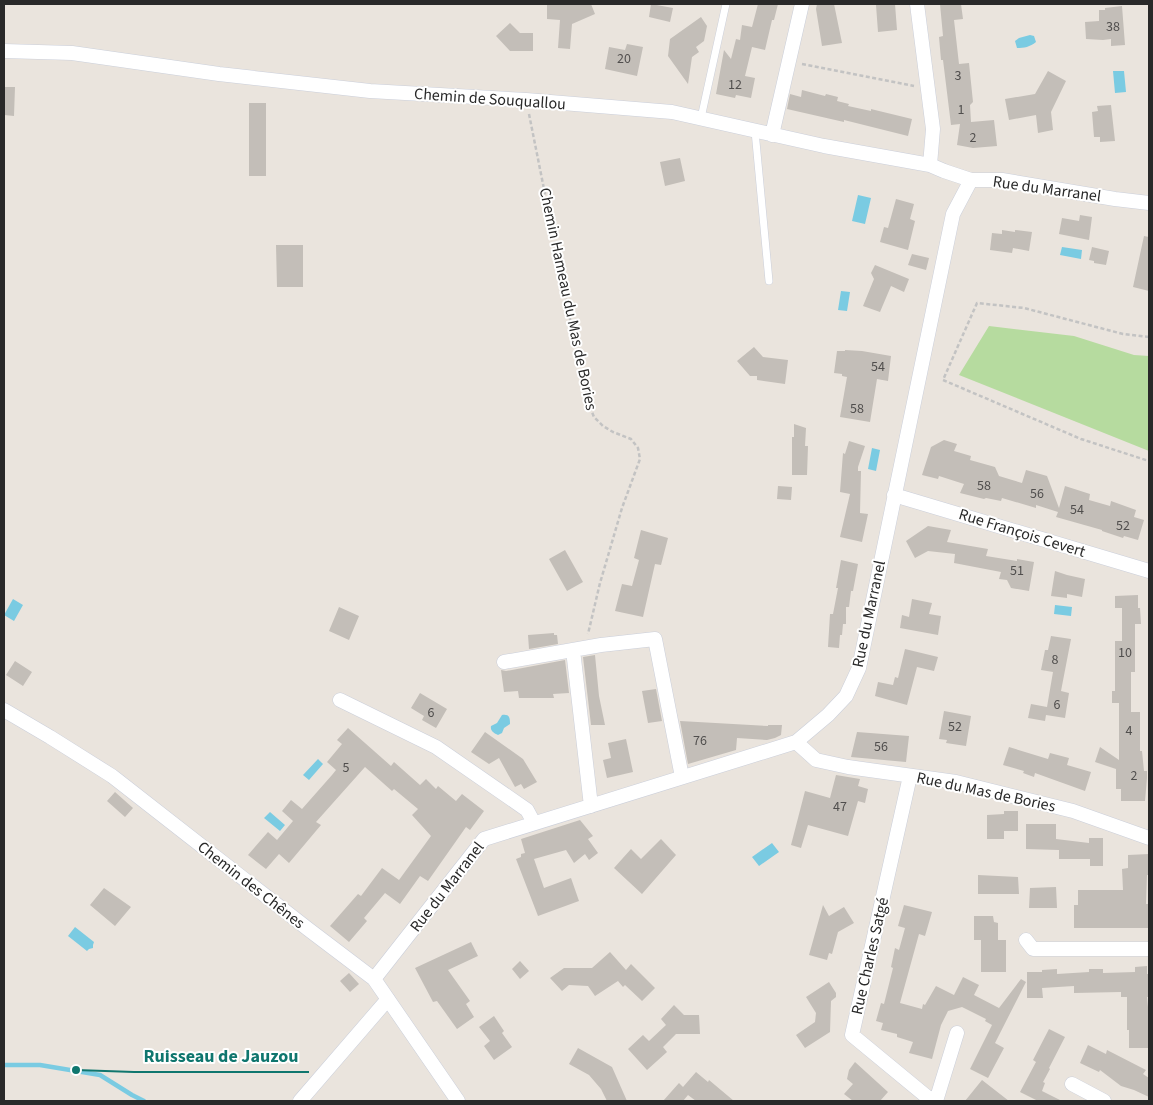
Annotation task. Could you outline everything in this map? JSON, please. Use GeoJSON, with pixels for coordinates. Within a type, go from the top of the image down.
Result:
{"type":"FeatureCollection","features":[{"type":"Feature","properties":{"kind":"street"},"geometry":{"type":"LineString","coordinates":[[772,134],[802,4]]}},
{"type":"Feature","properties":{"kind":"street"},"geometry":{"type":"LineString","coordinates":[[917,4],[933,128],[930,165]]}},
{"type":"Feature","properties":{"kind":"street","name":"Chemin de Souquallou"},"geometry":{"type":"LineString","coordinates":[[4,51],[72,53],[219,74],[370,92],[526,100],[672,112],[824,146],[930,165],[971,180]]}},
{"type":"Feature","properties":{"kind":"street","name":"Rue du Marranel"},"geometry":{"type":"LineString","coordinates":[[374,979],[484,839],[796,742],[828,715],[846,696],[859,668],[953,214],[971,180],[1002,180],[1149,203]]}},
{"type":"Feature","properties":{"kind":"street","name":"Rue François Cevert"},"geometry":{"type":"LineString","coordinates":[[894,495],[1149,572]]}},
{"type":"Feature","properties":{"kind":"street"},"geometry":{"type":"LineString","coordinates":[[504,662],[655,638],[682,777]]}},
{"type":"Feature","properties":{"kind":"street"},"geometry":{"type":"LineString","coordinates":[[579,649],[591,806]]}},
{"type":"Feature","properties":{"kind":"street"},"geometry":{"type":"LineString","coordinates":[[340,700],[436,747],[527,810],[534,823]]}},
{"type":"Feature","properties":{"kind":"street","name":"Chemin des Chênes"},"geometry":{"type":"LineString","coordinates":[[4,710],[112,776],[374,979],[458,1101]]}},
{"type":"Feature","properties":{"kind":"street","name":"Rue du Mas de Bories"},"geometry":{"type":"LineString","coordinates":[[796,742],[816,760],[848,768],[956,782],[1073,811],[1149,838]]}},
{"type":"Feature","properties":{"kind":"street","name":"Rue Charles Satgé"},"geometry":{"type":"LineString","coordinates":[[910,776],[852,1034],[934,1101],[957,1033]]}},
{"type":"Feature","properties":{"kind":"street"},"geometry":{"type":"LineString","coordinates":[[1026,940],[1033,949],[1149,949]]}},
{"type":"Feature","properties":{"kind":"street"},"geometry":{"type":"LineString","coordinates":[[300,1101],[388,999]]}},
{"type":"Feature","properties":{"kind":"street"},"geometry":{"type":"LineString","coordinates":[[1072,1084],[1104,1101]]}},
{"type":"Feature","properties":{"kind":"lane"},"geometry":{"type":"LineString","coordinates":[[701,118],[726,4]]}},
{"type":"Feature","properties":{"kind":"lane"},"geometry":{"type":"LineString","coordinates":[[755,131],[769,281]]}},
{"type":"Feature","properties":{"kind":"path"},"geometry":{"type":"LineString","coordinates":[[789,61],[928,89]]}},
{"type":"Feature","properties":{"kind":"path","name":"Chemin Hameau du Mas de Bories"},"geometry":{"type":"LineString","coordinates":[[526,100],[576,349],[590,407],[594,417],[603,426],[631,439],[638,448],[640,459],[622,508],[579,649]]}},
{"type":"Feature","properties":{"kind":"path"},"geometry":{"type":"LineString","coordinates":[[1149,337],[1123,334],[1024,308],[977,303],[943,380],[1081,439],[1149,461]]}},
{"type":"Feature","properties":{"kind":"green space"},"geometry":{"type":"Polygon","coordinates":[[[989,326],[1074,336],[1134,355],[1149,356],[1149,451],[959,375],[989,326]]]}},
{"type":"Feature","properties":{"kind":"water"},"geometry":{"type":"Polygon","coordinates":[[[1030,35],[1034,36],[1036,42],[1027,47],[1017,48],[1015,41],[1030,35]]]}},
{"type":"Feature","properties":{"kind":"water"},"geometry":{"type":"Polygon","coordinates":[[[1113,71],[1124,71],[1126,92],[1115,93],[1113,71]]]}},
{"type":"Feature","properties":{"kind":"water"},"geometry":{"type":"Polygon","coordinates":[[[858,195],[871,198],[865,224],[852,221],[858,195]]]}},
{"type":"Feature","properties":{"kind":"water"},"geometry":{"type":"Polygon","coordinates":[[[1062,247],[1082,250],[1081,259],[1060,255],[1062,247]]]}},
{"type":"Feature","properties":{"kind":"water"},"geometry":{"type":"Polygon","coordinates":[[[841,291],[850,292],[847,311],[838,310],[841,291]]]}},
{"type":"Feature","properties":{"kind":"water"},"geometry":{"type":"Polygon","coordinates":[[[872,448],[880,450],[876,471],[868,469],[872,448]]]}},
{"type":"Feature","properties":{"kind":"water"},"geometry":{"type":"Polygon","coordinates":[[[13,599],[23,605],[14,621],[4,615],[13,599]]]}},
{"type":"Feature","properties":{"kind":"water"},"geometry":{"type":"Polygon","coordinates":[[[1055,605],[1072,607],[1071,616],[1054,614],[1055,605]]]}},
{"type":"Feature","properties":{"kind":"water"},"geometry":{"type":"Polygon","coordinates":[[[502,715],[509,716],[510,724],[498,735],[492,731],[491,726],[497,723],[502,715]]]}},
{"type":"Feature","properties":{"kind":"water"},"geometry":{"type":"Polygon","coordinates":[[[318,759],[323,764],[309,780],[303,775],[318,759]]]}},
{"type":"Feature","properties":{"kind":"water"},"geometry":{"type":"Polygon","coordinates":[[[270,812],[285,825],[280,831],[264,818],[270,812]]]}},
{"type":"Feature","properties":{"kind":"water"},"geometry":{"type":"Polygon","coordinates":[[[772,843],[779,852],[759,866],[752,857],[772,843]]]}},
{"type":"Feature","properties":{"kind":"water"},"geometry":{"type":"Polygon","coordinates":[[[75,927],[94,942],[93,948],[87,951],[68,936],[75,927]]]}},
{"type":"Feature","properties":{"kind":"building"},"geometry":{"type":"Polygon","coordinates":[[[547,4],[591,4],[595,14],[572,24],[570,49],[558,48],[560,20],[547,19],[547,4]]]}},
{"type":"Feature","properties":{"kind":"building"},"geometry":{"type":"Polygon","coordinates":[[[651,4],[673,8],[670,22],[649,17],[651,4]]]}},
{"type":"Feature","properties":{"kind":"building"},"geometry":{"type":"Polygon","coordinates":[[[758,4],[778,4],[765,50],[752,47],[745,76],[755,78],[751,98],[736,95],[735,98],[716,94],[724,50],[731,59],[736,39],[740,40],[742,25],[752,27],[758,4]]]}},
{"type":"Feature","properties":{"kind":"building"},"geometry":{"type":"Polygon","coordinates":[[[817,4],[834,4],[842,43],[822,46],[816,9],[817,4]]]}},
{"type":"Feature","properties":{"kind":"building"},"geometry":{"type":"Polygon","coordinates":[[[895,4],[897,30],[878,32],[876,5],[895,4]]]}},
{"type":"Feature","properties":{"kind":"building"},"geometry":{"type":"Polygon","coordinates":[[[940,4],[961,4],[963,19],[954,20],[959,64],[969,63],[973,102],[970,105],[971,122],[994,120],[997,146],[973,148],[957,145],[960,124],[951,125],[943,60],[941,60],[939,37],[943,36],[940,4]]]}},
{"type":"Feature","properties":{"kind":"building"},"geometry":{"type":"Polygon","coordinates":[[[1122,6],[1125,45],[1111,46],[1111,39],[1086,39],[1085,22],[1099,21],[1099,10],[1122,6]]]}},
{"type":"Feature","properties":{"kind":"building"},"geometry":{"type":"Polygon","coordinates":[[[701,17],[707,26],[704,41],[696,47],[699,52],[692,57],[688,84],[668,56],[670,39],[701,17]]]}},
{"type":"Feature","properties":{"kind":"building"},"geometry":{"type":"Polygon","coordinates":[[[510,23],[520,33],[533,33],[533,51],[510,51],[496,36],[510,23]]]}},
{"type":"Feature","properties":{"kind":"building"},"geometry":{"type":"Polygon","coordinates":[[[627,44],[643,47],[637,76],[605,69],[609,47],[625,50],[627,44]]]}},
{"type":"Feature","properties":{"kind":"building"},"geometry":{"type":"Polygon","coordinates":[[[1048,71],[1066,81],[1051,112],[1053,130],[1038,133],[1036,115],[1009,120],[1005,99],[1035,94],[1048,71]]]}},
{"type":"Feature","properties":{"kind":"building"},"geometry":{"type":"Polygon","coordinates":[[[4,87],[15,87],[14,116],[4,115],[4,87]]]}},
{"type":"Feature","properties":{"kind":"building"},"geometry":{"type":"Polygon","coordinates":[[[802,90],[838,97],[837,101],[849,104],[848,106],[871,111],[871,109],[912,119],[908,136],[844,120],[844,122],[787,109],[790,94],[801,97],[802,90]]]}},
{"type":"Feature","properties":{"kind":"building"},"geometry":{"type":"Polygon","coordinates":[[[249,103],[266,103],[266,176],[249,176],[249,103]]]}},
{"type":"Feature","properties":{"kind":"building"},"geometry":{"type":"Polygon","coordinates":[[[1111,105],[1115,141],[1100,142],[1100,137],[1094,137],[1092,112],[1098,111],[1097,106],[1111,105]]]}},
{"type":"Feature","properties":{"kind":"building"},"geometry":{"type":"Polygon","coordinates":[[[680,158],[685,181],[665,186],[660,162],[680,158]]]}},
{"type":"Feature","properties":{"kind":"building"},"geometry":{"type":"Polygon","coordinates":[[[896,199],[914,204],[910,219],[915,221],[908,250],[880,242],[884,227],[888,228],[896,199]]]}},
{"type":"Feature","properties":{"kind":"building"},"geometry":{"type":"Polygon","coordinates":[[[1080,215],[1092,217],[1089,240],[1059,234],[1062,218],[1079,221],[1080,215]]]}},
{"type":"Feature","properties":{"kind":"building"},"geometry":{"type":"Polygon","coordinates":[[[1002,230],[1032,232],[1029,251],[1013,248],[1012,253],[990,250],[992,233],[1002,234],[1002,230]]]}},
{"type":"Feature","properties":{"kind":"building"},"geometry":{"type":"Polygon","coordinates":[[[1144,236],[1149,237],[1149,291],[1133,287],[1144,236]]]}},
{"type":"Feature","properties":{"kind":"building"},"geometry":{"type":"Polygon","coordinates":[[[276,245],[303,245],[303,287],[277,287],[276,245]]]}},
{"type":"Feature","properties":{"kind":"building"},"geometry":{"type":"Polygon","coordinates":[[[1092,247],[1109,251],[1106,265],[1089,260],[1092,247]]]}},
{"type":"Feature","properties":{"kind":"building"},"geometry":{"type":"Polygon","coordinates":[[[912,254],[929,258],[926,270],[908,265],[912,254]]]}},
{"type":"Feature","properties":{"kind":"building"},"geometry":{"type":"Polygon","coordinates":[[[875,265],[909,279],[904,292],[891,286],[880,312],[863,306],[874,279],[871,273],[875,265]]]}},
{"type":"Feature","properties":{"kind":"building"},"geometry":{"type":"Polygon","coordinates":[[[754,347],[763,357],[788,360],[785,384],[757,380],[757,376],[750,376],[737,361],[754,347]]]}},
{"type":"Feature","properties":{"kind":"building"},"geometry":{"type":"Polygon","coordinates":[[[845,350],[891,356],[888,381],[877,379],[870,422],[840,417],[847,377],[834,373],[837,351],[845,350]]]}},
{"type":"Feature","properties":{"kind":"building"},"geometry":{"type":"Polygon","coordinates":[[[794,424],[806,428],[805,446],[808,446],[807,475],[792,475],[794,424]]]}},
{"type":"Feature","properties":{"kind":"building"},"geometry":{"type":"Polygon","coordinates":[[[944,440],[957,444],[954,451],[971,456],[970,460],[995,467],[999,476],[1022,483],[1026,470],[1047,476],[1059,508],[1065,486],[1090,494],[1089,500],[1110,506],[1111,501],[1136,510],[1134,517],[1144,520],[1138,540],[1124,536],[1123,538],[1056,517],[1058,512],[1036,505],[1036,508],[1002,498],[1001,501],[984,499],[960,493],[964,484],[939,476],[938,479],[922,475],[931,447],[944,440]]]}},
{"type":"Feature","properties":{"kind":"building"},"geometry":{"type":"Polygon","coordinates":[[[849,441],[865,446],[858,467],[858,471],[861,471],[860,513],[868,514],[862,542],[840,537],[850,494],[840,492],[843,453],[845,454],[849,441]]]}},
{"type":"Feature","properties":{"kind":"building"},"geometry":{"type":"Polygon","coordinates":[[[778,486],[792,487],[791,500],[777,499],[778,486]]]}},
{"type":"Feature","properties":{"kind":"building"},"geometry":{"type":"Polygon","coordinates":[[[928,526],[951,530],[947,542],[988,549],[986,556],[1034,562],[1029,591],[1011,588],[1007,580],[999,579],[1001,572],[954,563],[955,554],[928,551],[915,558],[906,541],[928,526]]]}},
{"type":"Feature","properties":{"kind":"building"},"geometry":{"type":"Polygon","coordinates":[[[641,530],[668,538],[661,565],[655,564],[643,617],[615,611],[622,584],[632,586],[639,560],[634,558],[641,530]]]}},
{"type":"Feature","properties":{"kind":"building"},"geometry":{"type":"Polygon","coordinates":[[[565,550],[583,582],[567,591],[549,559],[565,550]]]}},
{"type":"Feature","properties":{"kind":"building"},"geometry":{"type":"Polygon","coordinates":[[[841,560],[858,564],[849,607],[846,607],[846,624],[843,624],[839,648],[828,647],[830,614],[833,614],[841,560]]]}},
{"type":"Feature","properties":{"kind":"building"},"geometry":{"type":"Polygon","coordinates":[[[1055,571],[1085,579],[1082,597],[1067,594],[1067,598],[1051,596],[1055,571]]]}},
{"type":"Feature","properties":{"kind":"building"},"geometry":{"type":"Polygon","coordinates":[[[1138,595],[1141,624],[1135,624],[1135,672],[1131,672],[1131,712],[1140,712],[1140,751],[1142,751],[1144,771],[1147,771],[1147,778],[1145,801],[1121,801],[1121,789],[1116,789],[1116,769],[1095,762],[1100,747],[1119,760],[1119,703],[1112,703],[1112,691],[1115,691],[1115,641],[1122,641],[1122,608],[1115,608],[1115,596],[1138,595]]]}},
{"type":"Feature","properties":{"kind":"building"},"geometry":{"type":"Polygon","coordinates":[[[912,599],[932,603],[929,614],[941,616],[938,635],[900,628],[902,615],[909,617],[912,599]]]}},
{"type":"Feature","properties":{"kind":"building"},"geometry":{"type":"Polygon","coordinates":[[[339,607],[359,616],[349,640],[329,631],[339,607]]]}},
{"type":"Feature","properties":{"kind":"building"},"geometry":{"type":"Polygon","coordinates":[[[554,633],[554,635],[557,635],[558,644],[529,649],[528,635],[554,633]]]}},
{"type":"Feature","properties":{"kind":"building"},"geometry":{"type":"Polygon","coordinates":[[[1051,636],[1071,639],[1061,691],[1069,693],[1065,718],[1046,715],[1045,721],[1028,718],[1031,704],[1047,707],[1053,672],[1041,670],[1045,650],[1048,650],[1051,636]]]}},
{"type":"Feature","properties":{"kind":"building"},"geometry":{"type":"Polygon","coordinates":[[[905,649],[938,657],[934,671],[917,667],[907,705],[875,696],[878,682],[893,685],[895,677],[898,678],[905,649]]]}},
{"type":"Feature","properties":{"kind":"building"},"geometry":{"type":"Polygon","coordinates":[[[595,655],[599,696],[605,725],[591,725],[583,657],[595,655]]]}},
{"type":"Feature","properties":{"kind":"building"},"geometry":{"type":"Polygon","coordinates":[[[565,660],[569,693],[553,694],[554,698],[519,698],[518,691],[504,692],[501,670],[506,671],[565,660]]]}},
{"type":"Feature","properties":{"kind":"building"},"geometry":{"type":"Polygon","coordinates":[[[15,661],[32,672],[23,686],[6,675],[15,661]]]}},
{"type":"Feature","properties":{"kind":"building"},"geometry":{"type":"Polygon","coordinates":[[[656,689],[662,721],[648,723],[642,691],[656,689]]]}},
{"type":"Feature","properties":{"kind":"building"},"geometry":{"type":"Polygon","coordinates":[[[420,693],[447,709],[436,728],[422,720],[424,716],[411,708],[420,693]]]}},
{"type":"Feature","properties":{"kind":"building"},"geometry":{"type":"Polygon","coordinates":[[[944,711],[971,716],[966,746],[946,743],[947,740],[939,739],[944,711]]]}},
{"type":"Feature","properties":{"kind":"building"},"geometry":{"type":"Polygon","coordinates":[[[680,721],[768,726],[782,725],[781,735],[775,738],[767,740],[737,738],[736,750],[688,764],[680,721]]]}},
{"type":"Feature","properties":{"kind":"building"},"geometry":{"type":"Polygon","coordinates":[[[348,728],[391,766],[394,762],[420,785],[426,779],[436,789],[438,786],[456,801],[462,794],[484,811],[470,830],[466,827],[428,881],[420,876],[400,904],[385,893],[364,918],[367,921],[349,942],[330,926],[358,894],[361,896],[382,868],[399,880],[431,836],[412,815],[418,809],[394,789],[392,791],[365,767],[316,822],[321,825],[289,863],[279,854],[266,869],[248,855],[268,832],[277,840],[293,821],[282,811],[291,800],[302,809],[336,770],[327,762],[342,744],[337,740],[348,728]]]}},
{"type":"Feature","properties":{"kind":"building"},"geometry":{"type":"Polygon","coordinates":[[[485,732],[523,759],[537,782],[524,789],[521,784],[515,787],[499,758],[489,764],[471,752],[485,732]]]}},
{"type":"Feature","properties":{"kind":"building"},"geometry":{"type":"Polygon","coordinates":[[[857,732],[909,736],[906,762],[851,757],[857,732]]]}},
{"type":"Feature","properties":{"kind":"building"},"geometry":{"type":"Polygon","coordinates":[[[626,739],[633,772],[607,778],[603,760],[611,758],[608,743],[626,739]]]}},
{"type":"Feature","properties":{"kind":"building"},"geometry":{"type":"Polygon","coordinates":[[[1009,747],[1048,759],[1050,753],[1069,758],[1067,765],[1091,772],[1085,791],[1035,773],[1034,777],[1023,773],[1024,771],[1003,765],[1009,747]]]}},
{"type":"Feature","properties":{"kind":"building"},"geometry":{"type":"Polygon","coordinates":[[[836,775],[860,779],[858,786],[868,789],[865,803],[858,801],[848,836],[808,825],[801,848],[791,845],[805,791],[830,798],[836,775]]]}},
{"type":"Feature","properties":{"kind":"building"},"geometry":{"type":"Polygon","coordinates":[[[115,792],[133,808],[125,817],[107,801],[115,792]]]}},
{"type":"Feature","properties":{"kind":"building"},"geometry":{"type":"Polygon","coordinates":[[[1004,811],[1018,811],[1018,831],[1004,831],[1004,839],[987,839],[987,815],[1004,814],[1004,811]]]}},
{"type":"Feature","properties":{"kind":"building"},"geometry":{"type":"Polygon","coordinates":[[[580,820],[593,836],[588,839],[598,853],[589,860],[585,854],[574,863],[566,850],[534,859],[544,888],[571,878],[579,901],[538,916],[516,859],[525,853],[521,839],[580,820]]]}},
{"type":"Feature","properties":{"kind":"building"},"geometry":{"type":"Polygon","coordinates":[[[1026,824],[1056,824],[1056,839],[1089,843],[1089,838],[1103,838],[1103,866],[1090,866],[1090,859],[1059,859],[1059,850],[1026,849],[1026,824]]]}},
{"type":"Feature","properties":{"kind":"building"},"geometry":{"type":"Polygon","coordinates":[[[661,839],[676,855],[642,894],[614,868],[631,849],[641,859],[661,839]]]}},
{"type":"Feature","properties":{"kind":"building"},"geometry":{"type":"Polygon","coordinates":[[[1149,854],[1146,904],[1149,904],[1149,928],[1074,928],[1074,905],[1078,905],[1078,890],[1123,890],[1122,869],[1128,868],[1128,855],[1149,854]]]}},
{"type":"Feature","properties":{"kind":"building"},"geometry":{"type":"Polygon","coordinates":[[[978,875],[1018,877],[1019,894],[978,894],[978,875]]]}},
{"type":"Feature","properties":{"kind":"building"},"geometry":{"type":"Polygon","coordinates":[[[1056,887],[1057,908],[1029,908],[1030,888],[1056,887]]]}},
{"type":"Feature","properties":{"kind":"building"},"geometry":{"type":"Polygon","coordinates":[[[104,888],[131,907],[115,926],[90,905],[104,888]]]}},
{"type":"Feature","properties":{"kind":"building"},"geometry":{"type":"Polygon","coordinates":[[[823,905],[829,916],[844,907],[854,923],[838,932],[832,954],[829,953],[827,960],[809,955],[823,905]]]}},
{"type":"Feature","properties":{"kind":"building"},"geometry":{"type":"Polygon","coordinates":[[[904,905],[932,912],[925,936],[919,934],[900,1003],[922,1009],[923,1004],[925,1005],[936,986],[954,995],[963,977],[979,985],[974,995],[999,1008],[1021,979],[1026,982],[995,1043],[1004,1048],[988,1078],[970,1069],[992,1025],[985,1021],[986,1019],[962,1007],[948,1011],[941,1025],[932,1059],[909,1053],[913,1042],[897,1037],[897,1034],[881,1030],[883,1023],[876,1021],[881,1003],[884,1004],[893,968],[891,967],[895,948],[899,950],[905,928],[898,926],[904,905]]]}},
{"type":"Feature","properties":{"kind":"building"},"geometry":{"type":"Polygon","coordinates":[[[974,916],[993,916],[994,922],[998,923],[998,940],[1006,940],[1006,972],[981,972],[981,940],[974,940],[974,916]]]}},
{"type":"Feature","properties":{"kind":"building"},"geometry":{"type":"Polygon","coordinates":[[[471,942],[478,956],[448,970],[470,1001],[466,1004],[474,1017],[457,1029],[437,1001],[433,1002],[415,968],[471,942]]]}},
{"type":"Feature","properties":{"kind":"building"},"geometry":{"type":"Polygon","coordinates":[[[610,952],[626,970],[631,964],[655,988],[642,1001],[618,981],[595,996],[588,986],[569,985],[562,991],[550,978],[564,968],[592,968],[610,952]]]}},
{"type":"Feature","properties":{"kind":"building"},"geometry":{"type":"Polygon","coordinates":[[[520,961],[529,971],[520,979],[512,969],[520,961]]]}},
{"type":"Feature","properties":{"kind":"building"},"geometry":{"type":"Polygon","coordinates":[[[1147,966],[1147,974],[1149,974],[1149,997],[1147,997],[1149,1048],[1129,1048],[1127,997],[1121,997],[1121,992],[1074,993],[1074,986],[1042,988],[1043,998],[1027,998],[1027,972],[1057,969],[1057,974],[1089,972],[1089,969],[1103,969],[1103,973],[1135,972],[1135,967],[1147,966]]]}},
{"type":"Feature","properties":{"kind":"building"},"geometry":{"type":"Polygon","coordinates":[[[349,973],[359,984],[350,992],[340,981],[349,973]]]}},
{"type":"Feature","properties":{"kind":"building"},"geometry":{"type":"Polygon","coordinates":[[[829,982],[836,993],[836,997],[831,1001],[830,1032],[805,1048],[796,1035],[815,1022],[816,1013],[806,997],[829,982]]]}},
{"type":"Feature","properties":{"kind":"building"},"geometry":{"type":"Polygon","coordinates":[[[674,1005],[684,1015],[699,1015],[700,1034],[676,1034],[663,1047],[667,1052],[647,1070],[628,1049],[643,1035],[649,1041],[666,1025],[661,1019],[674,1005]]]}},
{"type":"Feature","properties":{"kind":"building"},"geometry":{"type":"Polygon","coordinates":[[[494,1016],[504,1031],[502,1033],[512,1047],[494,1060],[484,1046],[490,1041],[479,1027],[494,1016]]]}},
{"type":"Feature","properties":{"kind":"building"},"geometry":{"type":"Polygon","coordinates":[[[1049,1029],[1065,1037],[1043,1082],[1045,1083],[1042,1091],[1062,1101],[1038,1101],[1020,1092],[1036,1062],[1033,1060],[1049,1029]]]}},
{"type":"Feature","properties":{"kind":"building"},"geometry":{"type":"Polygon","coordinates":[[[1088,1045],[1106,1054],[1107,1050],[1146,1070],[1143,1074],[1149,1078],[1149,1097],[1121,1086],[1100,1070],[1099,1072],[1080,1063],[1088,1045]]]}},
{"type":"Feature","properties":{"kind":"building"},"geometry":{"type":"Polygon","coordinates":[[[578,1048],[612,1067],[627,1101],[607,1101],[601,1089],[589,1075],[569,1064],[578,1048]]]}},
{"type":"Feature","properties":{"kind":"building"},"geometry":{"type":"Polygon","coordinates":[[[855,1062],[888,1092],[880,1101],[853,1101],[844,1094],[853,1084],[847,1079],[849,1070],[855,1062]]]}},
{"type":"Feature","properties":{"kind":"building"},"geometry":{"type":"Polygon","coordinates":[[[696,1072],[708,1082],[709,1080],[734,1101],[696,1101],[688,1095],[683,1101],[663,1101],[679,1083],[683,1087],[696,1072]]]}},
{"type":"Feature","properties":{"kind":"building"},"geometry":{"type":"Polygon","coordinates":[[[982,1080],[1009,1101],[965,1101],[982,1080]]]}},
{"type":"Feature","properties":{"kind":"waterway"},"geometry":{"type":"LineString","coordinates":[[4,1065],[40,1065],[100,1075],[144,1101]]}},
{"type":"Feature","properties":{"kind":"place","name":"Ruisseau de Jauzou"},"geometry":{"type":"Point","coordinates":[76,1070]}}]}
